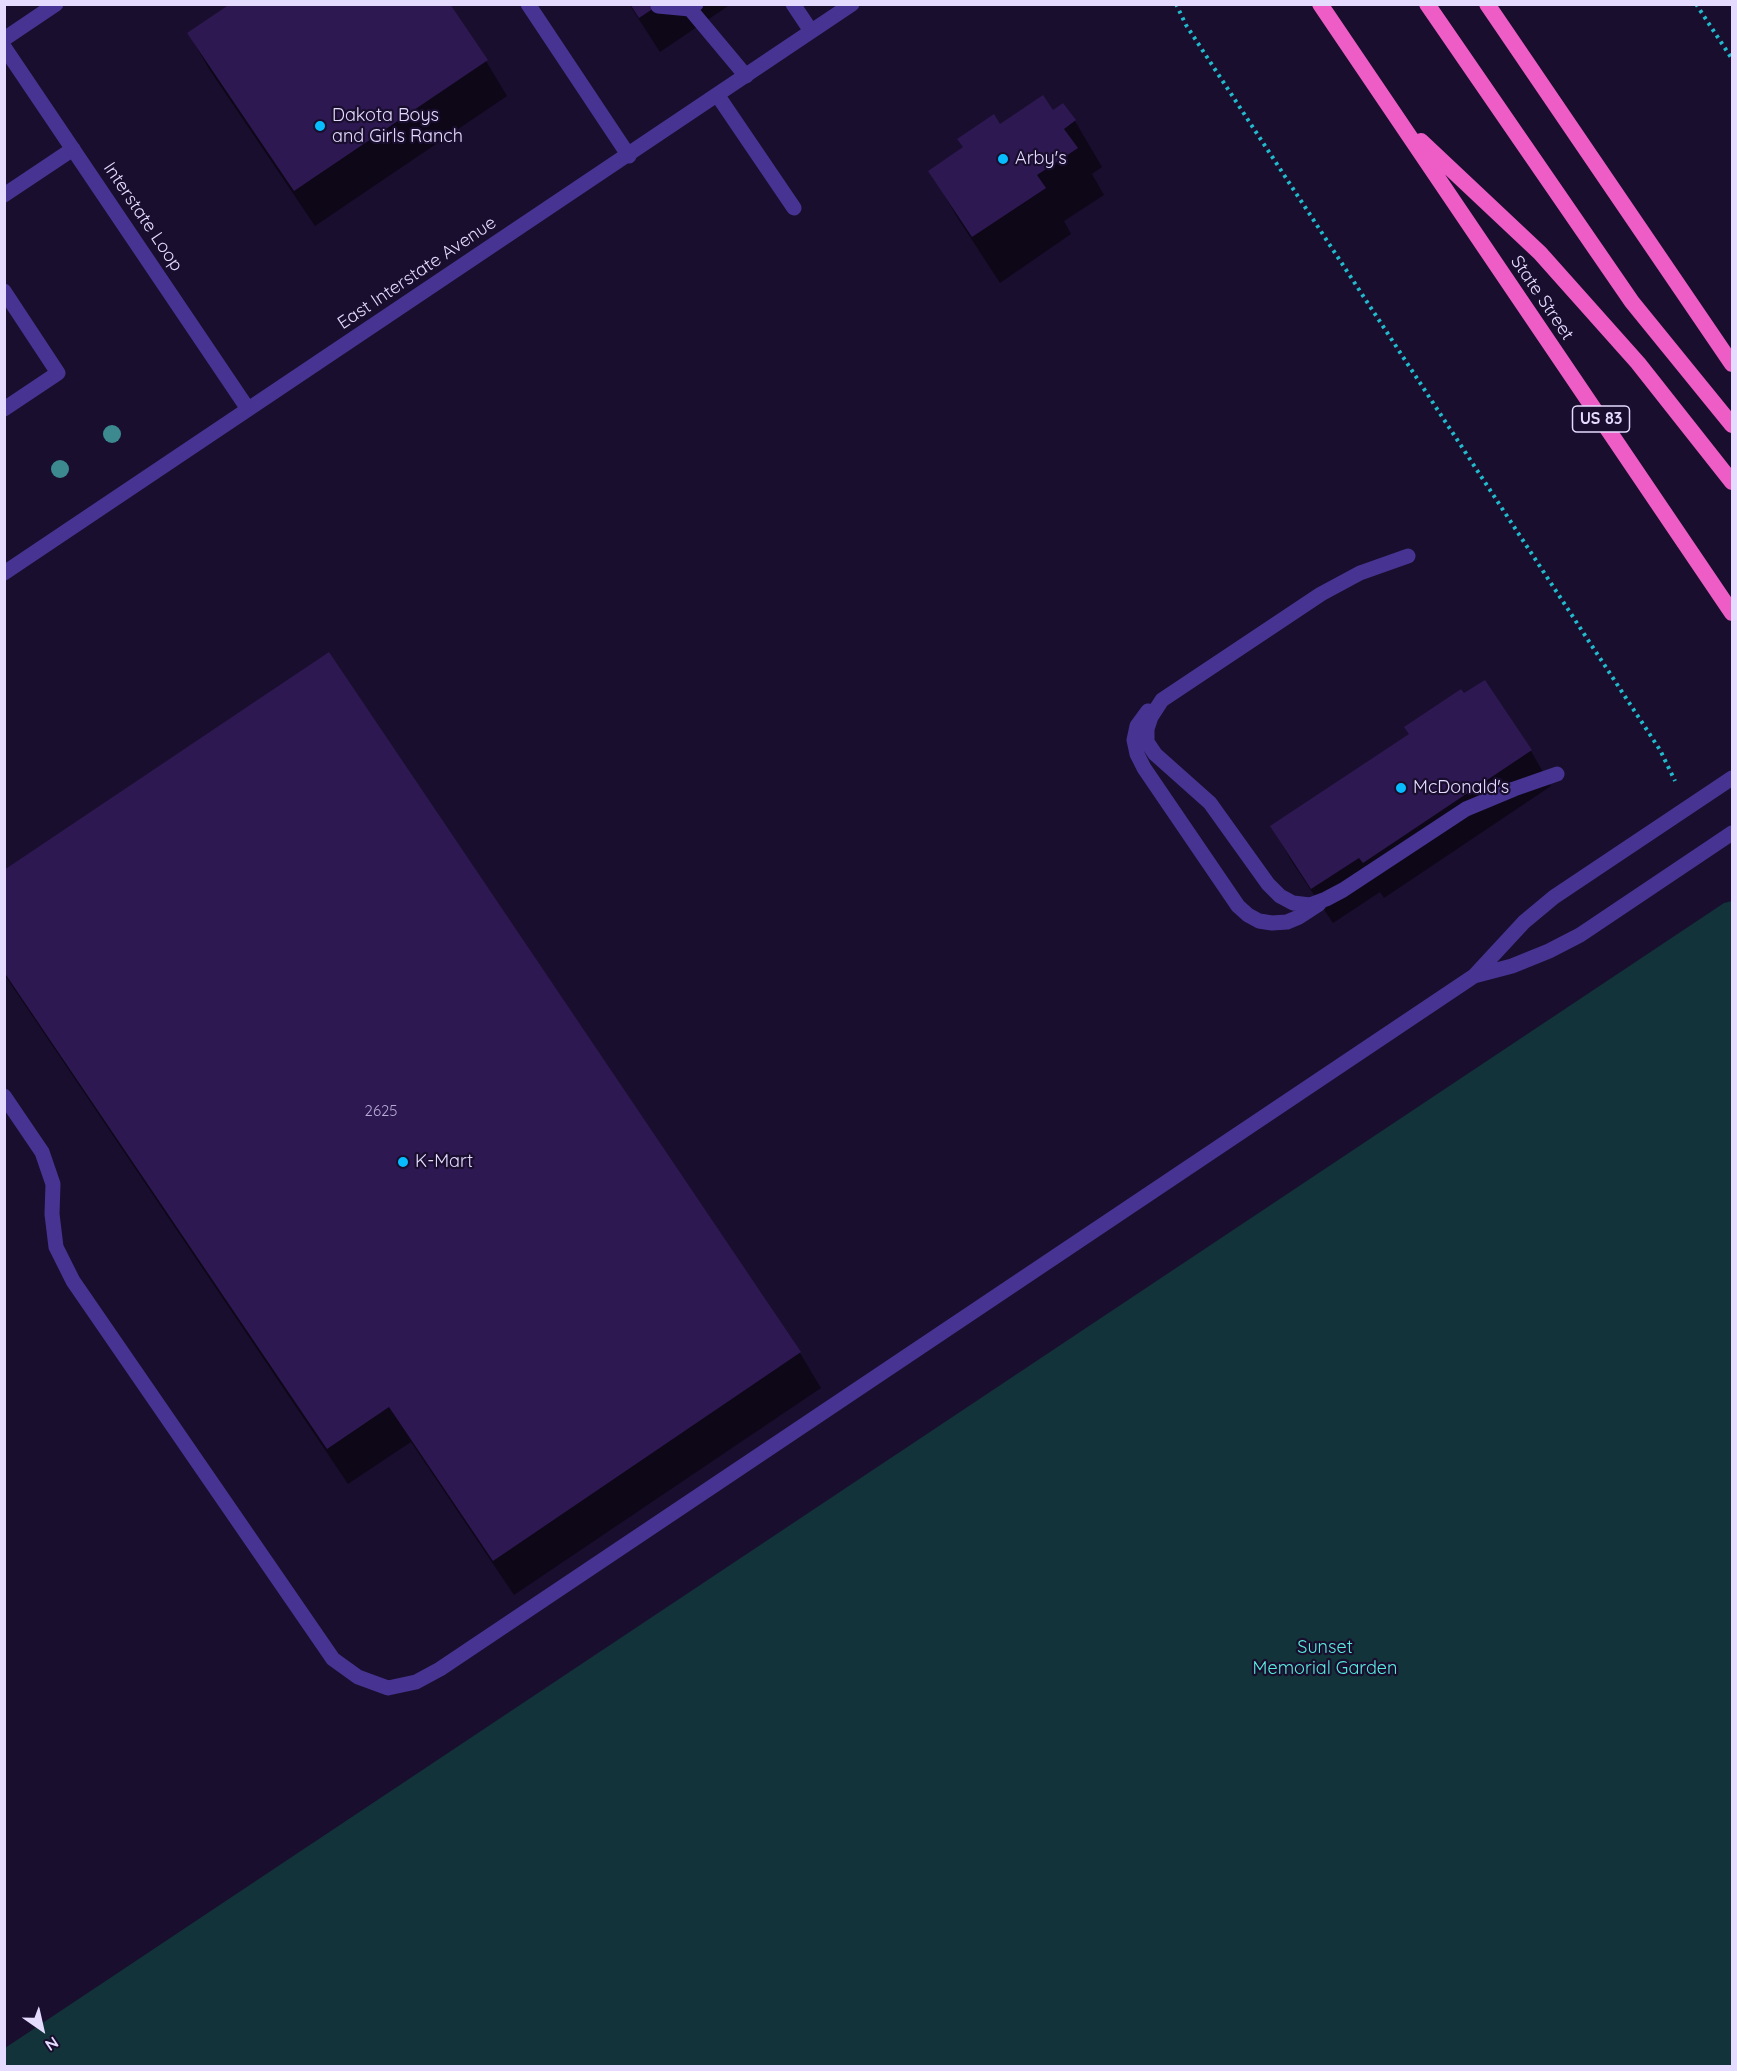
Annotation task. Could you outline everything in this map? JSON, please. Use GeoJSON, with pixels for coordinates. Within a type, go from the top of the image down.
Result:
{"type":"FeatureCollection","features":[{"type":"Feature","properties":{"kind":"highway","name":"State Street"},"geometry":{"type":"LineString","coordinates":[[1320,4],[1732,613]]}},
{"type":"Feature","properties":{"kind":"highway"},"geometry":{"type":"LineString","coordinates":[[1427,4],[1632,302],[1732,425]]}},
{"type":"Feature","properties":{"kind":"highway"},"geometry":{"type":"LineString","coordinates":[[1487,4],[1732,364]]}},
{"type":"Feature","properties":{"kind":"highway"},"geometry":{"type":"LineString","coordinates":[[1398,120],[1540,253],[1638,363],[1732,482]]}},
{"type":"Feature","properties":{"kind":"street"},"geometry":{"type":"LineString","coordinates":[[4,39],[56,4]]}},
{"type":"Feature","properties":{"kind":"street"},"geometry":{"type":"LineString","coordinates":[[528,4],[629,156]]}},
{"type":"Feature","properties":{"kind":"street"},"geometry":{"type":"LineString","coordinates":[[793,4],[811,31]]}},
{"type":"Feature","properties":{"kind":"street","name":"East Interstate Avenue"},"geometry":{"type":"LineString","coordinates":[[4,573],[629,156],[852,4]]}},
{"type":"Feature","properties":{"kind":"street"},"geometry":{"type":"LineString","coordinates":[[658,6],[693,7],[746,76]]}},
{"type":"Feature","properties":{"kind":"street","name":"Interstate Loop"},"geometry":{"type":"LineString","coordinates":[[4,47],[248,409]]}},
{"type":"Feature","properties":{"kind":"street"},"geometry":{"type":"LineString","coordinates":[[718,96],[794,208]]}},
{"type":"Feature","properties":{"kind":"street"},"geometry":{"type":"LineString","coordinates":[[4,195],[73,149]]}},
{"type":"Feature","properties":{"kind":"street"},"geometry":{"type":"LineString","coordinates":[[4,291],[58,373],[4,409]]}},
{"type":"Feature","properties":{"kind":"street"},"geometry":{"type":"LineString","coordinates":[[1408,556],[1359,573],[1330,589],[1162,700],[1144,714],[1137,726],[1134,740],[1137,754],[1144,768],[1229,896],[1248,915],[1259,921],[1287,922],[1299,917],[1466,809],[1496,795],[1557,774]]}},
{"type":"Feature","properties":{"kind":"street"},"geometry":{"type":"LineString","coordinates":[[1162,700],[1151,717],[1147,729],[1147,741],[1155,754],[1210,803],[1268,884],[1280,896],[1293,903],[1310,905],[1326,899]]}},
{"type":"Feature","properties":{"kind":"street"},"geometry":{"type":"LineString","coordinates":[[4,1096],[42,1152],[53,1184],[52,1214],[56,1247],[73,1281],[333,1659],[358,1677],[388,1688],[416,1682],[440,1669],[1474,976],[1524,922],[1554,897],[1732,778]]}},
{"type":"Feature","properties":{"kind":"street"},"geometry":{"type":"LineString","coordinates":[[1474,976],[1512,966],[1580,935],[1732,833]]}},
{"type":"Feature","properties":{"kind":"path"},"geometry":{"type":"LineString","coordinates":[[1176,4],[1186,25],[1660,750],[1678,787]]}},
{"type":"Feature","properties":{"kind":"path"},"geometry":{"type":"LineString","coordinates":[[1696,4],[1732,59]]}},
{"type":"Feature","properties":{"kind":"green space","name":"Sunset Memorial Garden"},"geometry":{"type":"Polygon","coordinates":[[[1732,901],[1732,2066],[5,2066],[5,2048],[1724,903],[1732,901]]]}},
{"type":"Feature","properties":{"kind":"building","name":"Dakota Boys and Girls Ranch"},"geometry":{"type":"Polygon","coordinates":[[[230,4],[450,4],[488,60],[294,191],[187,33],[230,4]]]}},
{"type":"Feature","properties":{"kind":"building"},"geometry":{"type":"Polygon","coordinates":[[[630,4],[660,4],[639,18],[630,4]]]}},
{"type":"Feature","properties":{"kind":"building","name":"Arby's"},"geometry":{"type":"Polygon","coordinates":[[[1043,95],[1053,110],[1063,103],[1076,120],[1064,129],[1078,148],[1037,175],[1046,188],[972,237],[928,171],[963,147],[957,139],[994,114],[1000,124],[1043,95]]]}},
{"type":"Feature","properties":{"kind":"building","name":"K-Mart"},"geometry":{"type":"Polygon","coordinates":[[[329,652],[801,1352],[493,1561],[389,1407],[327,1449],[4,972],[4,870],[329,652]]]}},
{"type":"Feature","properties":{"kind":"building","name":"McDonald's"},"geometry":{"type":"Polygon","coordinates":[[[1485,680],[1532,750],[1363,863],[1359,858],[1311,889],[1270,826],[1409,734],[1404,727],[1461,689],[1464,693],[1485,680]]]}},
{"type":"Feature","properties":{"kind":"place","name":"Dakota Boys and Girls Ranch"},"geometry":{"type":"Point","coordinates":[320,126]}},
{"type":"Feature","properties":{"kind":"place","name":"Arby's"},"geometry":{"type":"Point","coordinates":[1003,159]}},
{"type":"Feature","properties":{"kind":"place","name":"McDonald's"},"geometry":{"type":"Point","coordinates":[1401,788]}},
{"type":"Feature","properties":{"kind":"place","name":"K-Mart"},"geometry":{"type":"Point","coordinates":[403,1162]}}]}
